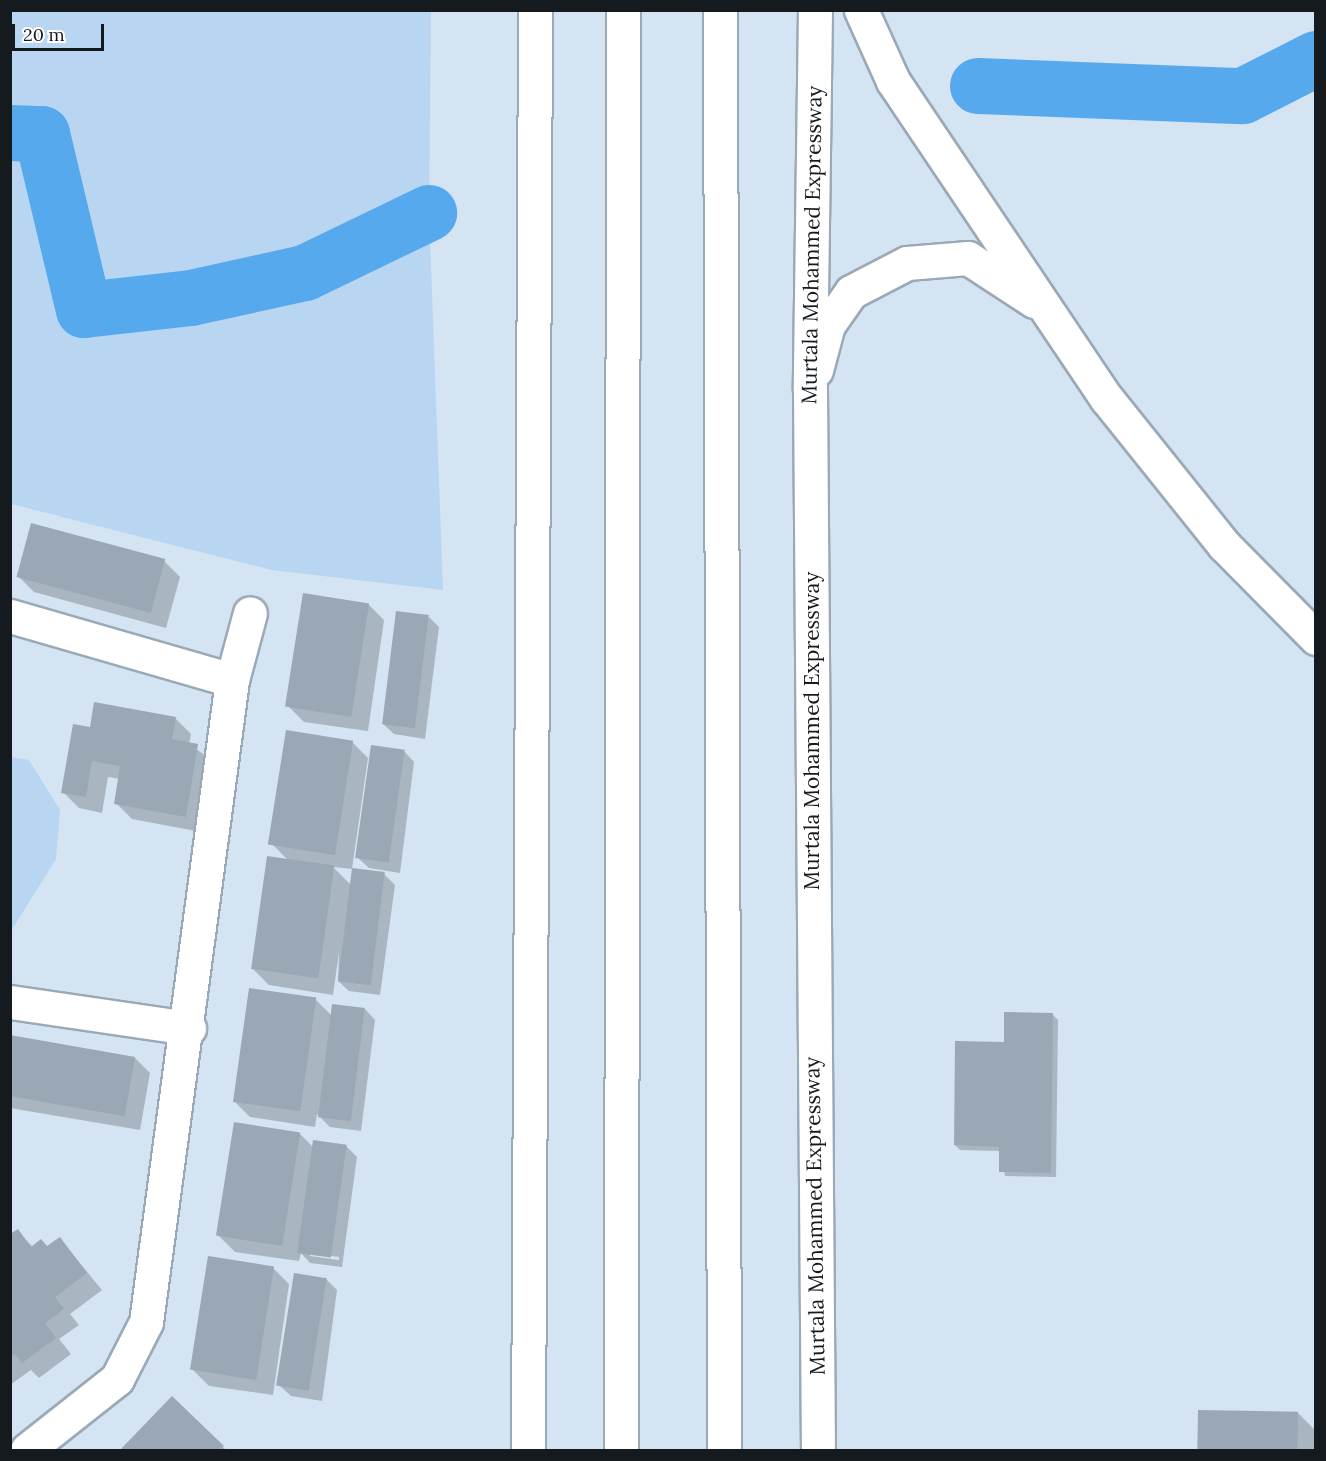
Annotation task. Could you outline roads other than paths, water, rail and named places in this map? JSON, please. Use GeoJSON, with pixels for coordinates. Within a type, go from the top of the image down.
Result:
{"type":"FeatureCollection","features":[{"type":"Feature","properties":{"kind":"main road"},"geometry":{"type":"LineString","coordinates":[[528,1450],[535,10]]}},
{"type":"Feature","properties":{"kind":"main road"},"geometry":{"type":"LineString","coordinates":[[621,1450],[623,10]]}},
{"type":"Feature","properties":{"kind":"main road"},"geometry":{"type":"LineString","coordinates":[[720,10],[724,1450]]}},
{"type":"Feature","properties":{"kind":"main road","name":"Murtala Mohammed Expressway"},"geometry":{"type":"LineString","coordinates":[[815,10],[810,389],[818,1450]]}},
{"type":"Feature","properties":{"kind":"main road"},"geometry":{"type":"LineString","coordinates":[[861,10],[893,81],[1170,482],[1279,606],[1316,638]]}},
{"type":"Feature","properties":{"kind":"main road"},"geometry":{"type":"LineString","coordinates":[[810,389],[828,325],[851,292],[907,263],[968,258],[1053,315]]}},
{"type":"Feature","properties":{"kind":"main road"},"geometry":{"type":"LineString","coordinates":[[27,1450],[117,1379],[146,1322],[189,1028],[232,680],[250,613]]}},
{"type":"Feature","properties":{"kind":"main road"},"geometry":{"type":"LineString","coordinates":[[10,616],[232,680]]}},
{"type":"Feature","properties":{"kind":"main road"},"geometry":{"type":"LineString","coordinates":[[10,1002],[189,1028]]}},
{"type":"Feature","properties":{"kind":"waterway"},"geometry":{"type":"LineString","coordinates":[[978,86],[1243,96],[1316,59]]}},
{"type":"Feature","properties":{"kind":"waterway"},"geometry":{"type":"LineString","coordinates":[[10,133],[42,134],[84,310],[191,298],[305,273],[429,213]]}}]}
